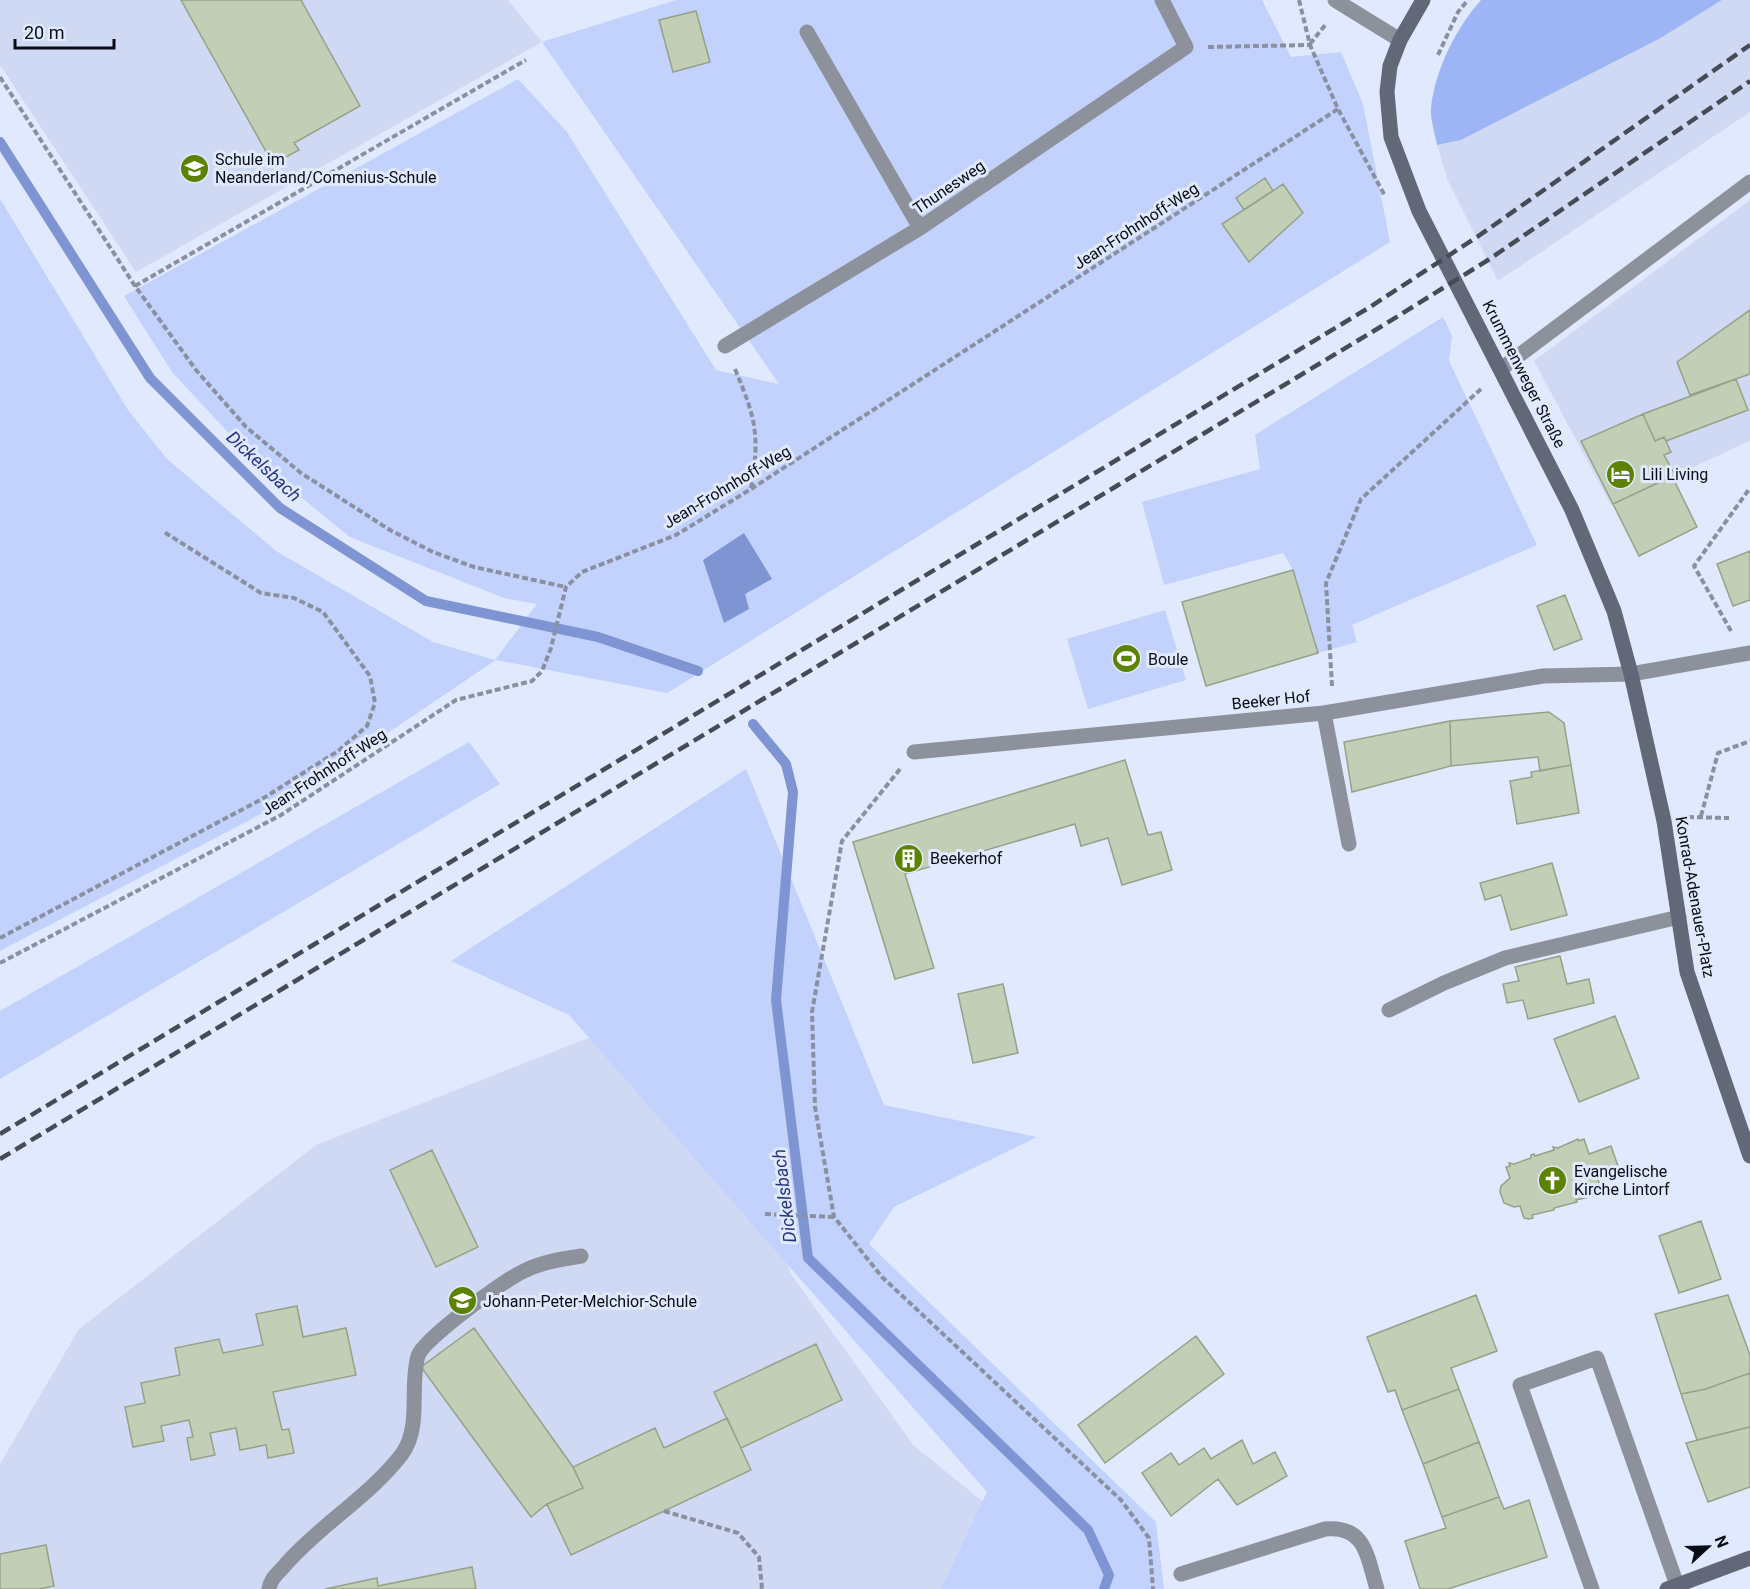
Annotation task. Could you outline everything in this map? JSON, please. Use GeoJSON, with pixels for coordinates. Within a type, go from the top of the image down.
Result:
{"type":"FeatureCollection","features":[{"type":"Feature","properties":{"kind":"main road","name":"Krummenweger Straße"},"geometry":{"type":"LineString","coordinates":[[1424,0],[1400,40],[1390,66],[1387,92],[1391,137],[1410,190],[1572,510],[1614,611],[1631,674]]}},
{"type":"Feature","properties":{"kind":"main road","name":"Konrad-Adenauer-Platz"},"geometry":{"type":"LineString","coordinates":[[1631,674],[1664,821],[1688,972],[1750,1156]]}},
{"type":"Feature","properties":{"kind":"main road"},"geometry":{"type":"LineString","coordinates":[[1672,1587],[1750,1558]]}},
{"type":"Feature","properties":{"kind":"street"},"geometry":{"type":"LineString","coordinates":[[1162,0],[1186,47]]}},
{"type":"Feature","properties":{"kind":"street"},"geometry":{"type":"LineString","coordinates":[[1335,0],[1400,40]]}},
{"type":"Feature","properties":{"kind":"street"},"geometry":{"type":"LineString","coordinates":[[807,32],[920,228]]}},
{"type":"Feature","properties":{"kind":"street","name":"Thunesweg"},"geometry":{"type":"LineString","coordinates":[[726,346],[920,228],[1186,47]]}},
{"type":"Feature","properties":{"kind":"street"},"geometry":{"type":"LineString","coordinates":[[1502,369],[1750,182]]}},
{"type":"Feature","properties":{"kind":"street","name":"Beeker Hof"},"geometry":{"type":"LineString","coordinates":[[914,752],[1329,712],[1543,676],[1631,674],[1747,654]]}},
{"type":"Feature","properties":{"kind":"street"},"geometry":{"type":"LineString","coordinates":[[1329,712],[1348,844]]}},
{"type":"Feature","properties":{"kind":"street"},"geometry":{"type":"LineString","coordinates":[[1389,1010],[1444,983],[1505,958],[1679,917]]}},
{"type":"Feature","properties":{"kind":"street"},"geometry":{"type":"LineString","coordinates":[[268,1589],[271,1579],[304,1543],[365,1492],[402,1454],[409,1440],[414,1412],[413,1380],[418,1353],[441,1330],[524,1271],[558,1259],[581,1256]]}},
{"type":"Feature","properties":{"kind":"street"},"geometry":{"type":"LineString","coordinates":[[1592,1589],[1520,1385],[1597,1358],[1672,1587]]}},
{"type":"Feature","properties":{"kind":"street"},"geometry":{"type":"LineString","coordinates":[[1181,1574],[1325,1529],[1341,1527],[1354,1532],[1359,1540],[1377,1589]]}},
{"type":"Feature","properties":{"kind":"path"},"geometry":{"type":"LineString","coordinates":[[1299,0],[1310,45],[1338,109],[1388,203]]}},
{"type":"Feature","properties":{"kind":"path"},"geometry":{"type":"LineString","coordinates":[[1438,55],[1458,12],[1468,0]]}},
{"type":"Feature","properties":{"kind":"path"},"geometry":{"type":"LineString","coordinates":[[1186,47],[1310,45]]}},
{"type":"Feature","properties":{"kind":"path"},"geometry":{"type":"LineString","coordinates":[[135,286],[526,60]]}},
{"type":"Feature","properties":{"kind":"path"},"geometry":{"type":"LineString","coordinates":[[0,77],[135,286],[196,370],[246,427],[301,473],[390,530],[433,552],[474,567],[566,587]]}},
{"type":"Feature","properties":{"kind":"path","name":"Jean-Frohnhoff-Weg"},"geometry":{"type":"LineString","coordinates":[[0,963],[281,815],[456,700],[532,681],[542,671],[551,648],[566,587],[582,572],[676,535],[751,489],[1338,109]]}},
{"type":"Feature","properties":{"kind":"path"},"geometry":{"type":"LineString","coordinates":[[726,346],[755,423],[757,450],[751,489]]}},
{"type":"Feature","properties":{"kind":"path"},"geometry":{"type":"LineString","coordinates":[[1329,712],[1326,583],[1361,499],[1502,369]]}},
{"type":"Feature","properties":{"kind":"path"},"geometry":{"type":"LineString","coordinates":[[1747,654],[1694,566],[1750,488]]}},
{"type":"Feature","properties":{"kind":"path"},"geometry":{"type":"LineString","coordinates":[[0,938],[262,799],[338,751],[367,726],[375,703],[370,676],[323,612],[294,598],[261,592],[165,532]]}},
{"type":"Feature","properties":{"kind":"path"},"geometry":{"type":"LineString","coordinates":[[1729,818],[1701,816],[1718,753],[1750,741]]}},
{"type":"Feature","properties":{"kind":"path"},"geometry":{"type":"LineString","coordinates":[[914,752],[842,841],[812,1012],[815,1107],[834,1217],[882,1277],[1121,1500],[1149,1538],[1153,1589]]}},
{"type":"Feature","properties":{"kind":"path"},"geometry":{"type":"LineString","coordinates":[[765,1214],[834,1217]]}},
{"type":"Feature","properties":{"kind":"path"},"geometry":{"type":"LineString","coordinates":[[664,1511],[738,1533],[759,1557],[762,1589]]}},
{"type":"Feature","properties":{"kind":"shaded area","name":"Schule im Neanderland/Comenius-Schule"},"geometry":{"type":"Polygon","coordinates":[[[0,0],[508,0],[542,42],[136,272],[0,65],[0,0]]]}},
{"type":"Feature","properties":{"kind":"shaded area"},"geometry":{"type":"Polygon","coordinates":[[[676,0],[1262,0],[1291,57],[1341,52],[1363,104],[1390,242],[667,693],[496,660],[288,800],[0,951],[0,199],[128,410],[167,459],[276,551],[433,642],[495,660],[537,604],[504,598],[350,537],[250,456],[172,372],[124,296],[518,79],[567,132],[716,370],[779,384],[542,42],[676,0]]]}},
{"type":"Feature","properties":{"kind":"shaded area"},"geometry":{"type":"Polygon","coordinates":[[[1481,0],[1722,0],[1659,39],[1461,140],[1437,145],[1431,112],[1437,79],[1455,36],[1481,0]]]}},
{"type":"Feature","properties":{"kind":"shaded area"},"geometry":{"type":"Polygon","coordinates":[[[1722,0],[1750,0],[1750,112],[1498,281],[1448,181],[1437,145],[1461,140],[1659,39],[1722,0]]]}},
{"type":"Feature","properties":{"kind":"shaded area"},"geometry":{"type":"Polygon","coordinates":[[[1750,200],[1750,441],[1611,505],[1534,361],[1750,200]]]}},
{"type":"Feature","properties":{"kind":"shaded area"},"geometry":{"type":"Polygon","coordinates":[[[1443,317],[1452,336],[1449,361],[1537,545],[1352,625],[1357,642],[1318,653],[1293,570],[1283,553],[1164,585],[1142,502],[1260,469],[1255,435],[1443,317]]]}},
{"type":"Feature","properties":{"kind":"shaded area"},"geometry":{"type":"Polygon","coordinates":[[[744,533],[772,579],[745,594],[749,609],[724,623],[703,560],[744,533]]]}},
{"type":"Feature","properties":{"kind":"shaded area","name":"Boule"},"geometry":{"type":"Polygon","coordinates":[[[1165,610],[1186,680],[1088,709],[1067,639],[1165,610]]]}},
{"type":"Feature","properties":{"kind":"shaded area"},"geometry":{"type":"Polygon","coordinates":[[[469,742],[500,784],[0,1079],[0,1011],[469,742]]]}},
{"type":"Feature","properties":{"kind":"shaded area"},"geometry":{"type":"Polygon","coordinates":[[[746,769],[884,1105],[1037,1137],[894,1207],[869,1244],[1156,1522],[1164,1589],[941,1589],[987,1492],[569,1015],[451,961],[746,769]]]}},
{"type":"Feature","properties":{"kind":"shaded area","name":"Johann-Peter-Melchior-Schule"},"geometry":{"type":"Polygon","coordinates":[[[647,1015],[753,1047],[790,1273],[913,1445],[1060,1564],[1045,1589],[0,1589],[0,1464],[79,1329],[316,1145],[647,1015]]]}},
{"type":"Feature","properties":{"kind":"building"},"geometry":{"type":"Polygon","coordinates":[[[181,0],[301,0],[360,106],[294,143],[299,150],[273,164],[181,0]]]}},
{"type":"Feature","properties":{"kind":"building"},"geometry":{"type":"Polygon","coordinates":[[[696,11],[710,62],[673,72],[659,20],[696,11]]]}},
{"type":"Feature","properties":{"kind":"building"},"geometry":{"type":"Polygon","coordinates":[[[1265,178],[1273,191],[1244,210],[1236,198],[1265,178]]]}},
{"type":"Feature","properties":{"kind":"building"},"geometry":{"type":"Polygon","coordinates":[[[1283,184],[1303,213],[1249,262],[1222,224],[1283,184]]]}},
{"type":"Feature","properties":{"kind":"building"},"geometry":{"type":"Polygon","coordinates":[[[1750,310],[1750,374],[1690,395],[1677,362],[1750,310]]]}},
{"type":"Feature","properties":{"kind":"building"},"geometry":{"type":"Polygon","coordinates":[[[1736,379],[1748,410],[1666,441],[1664,437],[1655,441],[1643,414],[1736,379]]]}},
{"type":"Feature","properties":{"kind":"building"},"geometry":{"type":"Polygon","coordinates":[[[1643,414],[1655,441],[1664,437],[1671,452],[1664,455],[1675,475],[1613,504],[1581,441],[1643,414]]]}},
{"type":"Feature","properties":{"kind":"building"},"geometry":{"type":"Polygon","coordinates":[[[1672,476],[1697,527],[1639,556],[1613,504],[1672,476]]]}},
{"type":"Feature","properties":{"kind":"building"},"geometry":{"type":"Polygon","coordinates":[[[1750,551],[1750,600],[1733,606],[1717,564],[1750,551]]]}},
{"type":"Feature","properties":{"kind":"building"},"geometry":{"type":"Polygon","coordinates":[[[1293,570],[1318,653],[1206,686],[1182,602],[1293,570]]]}},
{"type":"Feature","properties":{"kind":"building"},"geometry":{"type":"Polygon","coordinates":[[[1565,595],[1582,639],[1554,650],[1537,606],[1565,595]]]}},
{"type":"Feature","properties":{"kind":"building"},"geometry":{"type":"Polygon","coordinates":[[[1549,712],[1564,723],[1571,765],[1540,771],[1538,757],[1451,766],[1450,721],[1549,712]]]}},
{"type":"Feature","properties":{"kind":"building"},"geometry":{"type":"Polygon","coordinates":[[[1450,721],[1451,766],[1352,792],[1344,742],[1450,721]]]}},
{"type":"Feature","properties":{"kind":"building","name":"Beekerhof"},"geometry":{"type":"Polygon","coordinates":[[[1125,760],[1148,835],[1161,832],[1172,870],[1122,885],[1108,838],[1081,846],[1075,824],[905,874],[934,968],[895,979],[853,842],[1125,760]]]}},
{"type":"Feature","properties":{"kind":"building"},"geometry":{"type":"Polygon","coordinates":[[[1571,765],[1579,813],[1517,824],[1510,781],[1532,777],[1531,772],[1571,765]]]}},
{"type":"Feature","properties":{"kind":"building"},"geometry":{"type":"Polygon","coordinates":[[[1552,863],[1567,915],[1511,930],[1501,895],[1485,900],[1480,883],[1552,863]]]}},
{"type":"Feature","properties":{"kind":"building"},"geometry":{"type":"Polygon","coordinates":[[[1560,956],[1567,984],[1589,979],[1594,1003],[1528,1019],[1523,1000],[1507,1003],[1503,984],[1519,981],[1515,967],[1560,956]]]}},
{"type":"Feature","properties":{"kind":"building"},"geometry":{"type":"Polygon","coordinates":[[[1003,984],[1018,1053],[973,1063],[958,994],[1003,984]]]}},
{"type":"Feature","properties":{"kind":"building"},"geometry":{"type":"Polygon","coordinates":[[[1615,1016],[1639,1078],[1579,1102],[1554,1039],[1615,1016]]]}},
{"type":"Feature","properties":{"kind":"building","name":"Evangelische Kirche Lintorf"},"geometry":{"type":"Polygon","coordinates":[[[1578,1139],[1579,1141],[1584,1139],[1589,1154],[1611,1146],[1619,1169],[1597,1177],[1602,1191],[1598,1192],[1598,1195],[1532,1215],[1533,1218],[1529,1219],[1524,1218],[1520,1206],[1514,1207],[1504,1203],[1500,1192],[1501,1186],[1510,1178],[1506,1167],[1510,1166],[1509,1163],[1514,1164],[1531,1158],[1531,1155],[1535,1156],[1554,1150],[1553,1147],[1558,1148],[1578,1139]]]}},
{"type":"Feature","properties":{"kind":"building"},"geometry":{"type":"Polygon","coordinates":[[[432,1150],[478,1247],[436,1267],[390,1170],[432,1150]]]}},
{"type":"Feature","properties":{"kind":"building"},"geometry":{"type":"Polygon","coordinates":[[[1701,1221],[1721,1279],[1679,1293],[1659,1236],[1701,1221]]]}},
{"type":"Feature","properties":{"kind":"building"},"geometry":{"type":"Polygon","coordinates":[[[1476,1295],[1497,1351],[1451,1368],[1459,1389],[1402,1410],[1395,1390],[1388,1392],[1367,1337],[1476,1295]]]}},
{"type":"Feature","properties":{"kind":"building"},"geometry":{"type":"Polygon","coordinates":[[[1728,1295],[1750,1355],[1750,1373],[1706,1389],[1681,1394],[1655,1314],[1728,1295]]]}},
{"type":"Feature","properties":{"kind":"building"},"geometry":{"type":"Polygon","coordinates":[[[297,1306],[303,1337],[346,1328],[356,1375],[273,1392],[282,1430],[289,1429],[294,1453],[268,1458],[266,1445],[240,1450],[236,1428],[210,1433],[215,1455],[191,1460],[187,1438],[193,1437],[189,1420],[161,1426],[164,1441],[133,1447],[125,1407],[145,1403],[141,1383],[180,1375],[175,1348],[219,1339],[223,1353],[263,1345],[256,1314],[297,1306]]]}},
{"type":"Feature","properties":{"kind":"building"},"geometry":{"type":"Polygon","coordinates":[[[474,1328],[573,1467],[583,1488],[547,1504],[531,1517],[421,1367],[474,1328]]]}},
{"type":"Feature","properties":{"kind":"building"},"geometry":{"type":"Polygon","coordinates":[[[1196,1336],[1224,1374],[1105,1463],[1078,1425],[1196,1336]]]}},
{"type":"Feature","properties":{"kind":"building"},"geometry":{"type":"Polygon","coordinates":[[[816,1344],[842,1400],[741,1448],[714,1392],[816,1344]]]}},
{"type":"Feature","properties":{"kind":"building"},"geometry":{"type":"Polygon","coordinates":[[[1750,1373],[1750,1427],[1697,1440],[1681,1394],[1706,1389],[1750,1373]]]}},
{"type":"Feature","properties":{"kind":"building"},"geometry":{"type":"Polygon","coordinates":[[[1459,1389],[1479,1442],[1423,1464],[1402,1410],[1459,1389]]]}},
{"type":"Feature","properties":{"kind":"building"},"geometry":{"type":"Polygon","coordinates":[[[727,1418],[751,1470],[571,1555],[547,1504],[583,1488],[573,1467],[655,1428],[664,1448],[727,1418]]]}},
{"type":"Feature","properties":{"kind":"building"},"geometry":{"type":"Polygon","coordinates":[[[1750,1427],[1750,1487],[1708,1502],[1686,1443],[1750,1427]]]}},
{"type":"Feature","properties":{"kind":"building"},"geometry":{"type":"Polygon","coordinates":[[[1242,1440],[1253,1464],[1275,1452],[1287,1476],[1237,1505],[1218,1479],[1171,1516],[1142,1473],[1171,1453],[1179,1465],[1204,1448],[1211,1459],[1242,1440]]]}},
{"type":"Feature","properties":{"kind":"building"},"geometry":{"type":"Polygon","coordinates":[[[1479,1442],[1499,1497],[1442,1517],[1423,1464],[1479,1442]]]}},
{"type":"Feature","properties":{"kind":"building"},"geometry":{"type":"Polygon","coordinates":[[[1499,1497],[1504,1509],[1529,1500],[1547,1557],[1448,1589],[1420,1589],[1405,1541],[1446,1528],[1442,1517],[1499,1497]]]}},
{"type":"Feature","properties":{"kind":"building"},"geometry":{"type":"Polygon","coordinates":[[[46,1545],[54,1586],[39,1589],[0,1589],[0,1554],[46,1545]]]}},
{"type":"Feature","properties":{"kind":"building"},"geometry":{"type":"Polygon","coordinates":[[[472,1567],[476,1589],[325,1589],[377,1578],[378,1586],[472,1567]]]}},
{"type":"Feature","properties":{"kind":"waterway","name":"Dickelsbach"},"geometry":{"type":"LineString","coordinates":[[0,142],[150,378],[280,508],[426,601],[598,637],[698,671]]}},
{"type":"Feature","properties":{"kind":"waterway","name":"Dickelsbach"},"geometry":{"type":"LineString","coordinates":[[753,724],[786,764],[793,792],[776,1000],[808,1258],[1088,1530],[1109,1575],[1104,1589]]}},
{"type":"Feature","properties":{"kind":"railway"},"geometry":{"type":"LineString","coordinates":[[0,1134],[1370,307],[1477,237],[1750,45]]}},
{"type":"Feature","properties":{"kind":"railway"},"geometry":{"type":"LineString","coordinates":[[0,1159],[1382,326],[1488,260],[1750,81]]}},
{"type":"Feature","properties":{"kind":"place","name":"Schule im Neanderland/Comenius-Schule"},"geometry":{"type":"Point","coordinates":[194,168]}},
{"type":"Feature","properties":{"kind":"place","name":"Lili Living"},"geometry":{"type":"Point","coordinates":[1621,474]}},
{"type":"Feature","properties":{"kind":"place","name":"Boule"},"geometry":{"type":"Point","coordinates":[1127,659]}},
{"type":"Feature","properties":{"kind":"place","name":"Beekerhof"},"geometry":{"type":"Point","coordinates":[909,858]}},
{"type":"Feature","properties":{"kind":"place","name":"Evangelische Kirche Lintorf"},"geometry":{"type":"Point","coordinates":[1553,1180]}},
{"type":"Feature","properties":{"kind":"place","name":"Johann-Peter-Melchior-Schule"},"geometry":{"type":"Point","coordinates":[462,1301]}}]}
